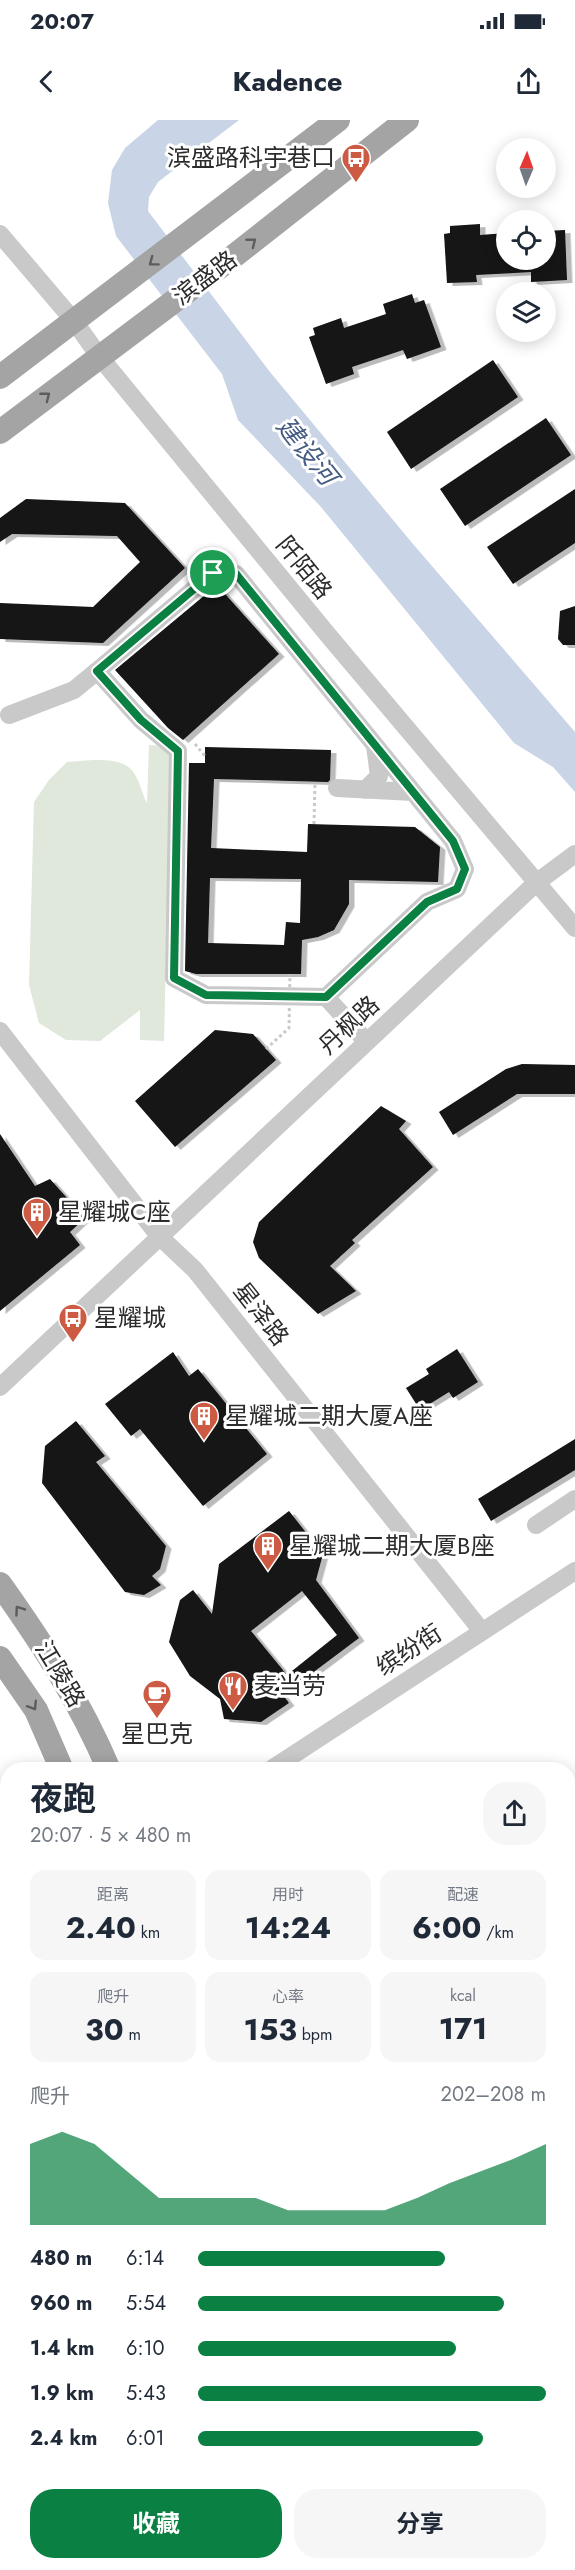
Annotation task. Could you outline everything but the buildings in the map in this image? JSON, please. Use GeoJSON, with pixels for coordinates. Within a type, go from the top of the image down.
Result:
{"type":"FeatureCollection","features":[{"type":"Feature","properties":{"kind":"main road","name":"滨盛路"},"geometry":{"type":"LineString","coordinates":[[0,377],[338,120]]}},
{"type":"Feature","properties":{"kind":"main road","name":"滨盛路"},"geometry":{"type":"LineString","coordinates":[[0,432],[206,278],[407,120]]}},
{"type":"Feature","properties":{"kind":"main road","name":"江陵路"},"geometry":{"type":"LineString","coordinates":[[0,1584],[47,1649],[92,1729],[106,1762]]}},
{"type":"Feature","properties":{"kind":"main road","name":"江陵路"},"geometry":{"type":"LineString","coordinates":[[0,1658],[36,1710],[59,1762]]}},
{"type":"Feature","properties":{"kind":"street","name":"阡陌路"},"geometry":{"type":"LineString","coordinates":[[0,234],[575,928]]}},
{"type":"Feature","properties":{"kind":"street"},"geometry":{"type":"LineString","coordinates":[[9,715],[74,690],[213,573],[236,574],[453,841],[465,869],[457,889],[427,902],[326,997],[206,995],[174,978],[178,751],[141,720],[97,671]]}},
{"type":"Feature","properties":{"kind":"street"},"geometry":{"type":"LineString","coordinates":[[365,789],[379,776],[379,762],[374,744]]}},
{"type":"Feature","properties":{"kind":"street"},"geometry":{"type":"LineString","coordinates":[[337,788],[413,792]]}},
{"type":"Feature","properties":{"kind":"street","name":"丹枫路"},"geometry":{"type":"LineString","coordinates":[[0,1387],[536,883],[575,854]]}},
{"type":"Feature","properties":{"kind":"street"},"geometry":{"type":"LineString","coordinates":[[326,997],[366,1041]]}},
{"type":"Feature","properties":{"kind":"street","name":"星泽路"},"geometry":{"type":"LineString","coordinates":[[0,1031],[159,1236],[195,1270],[481,1630]]}},
{"type":"Feature","properties":{"kind":"street"},"geometry":{"type":"LineString","coordinates":[[536,1525],[575,1499]]}},
{"type":"Feature","properties":{"kind":"street","name":"缤纷街"},"geometry":{"type":"LineString","coordinates":[[282,1762],[481,1630],[575,1571]]}},
{"type":"Feature","properties":{"kind":"path"},"geometry":{"type":"LineString","coordinates":[[314,824],[315,782]]}},
{"type":"Feature","properties":{"kind":"path"},"geometry":{"type":"LineString","coordinates":[[266,1049],[289,1028],[290,974]]}},
{"type":"Feature","properties":{"kind":"shaded area"},"geometry":{"type":"Polygon","coordinates":[[[149,745],[171,746],[164,1041],[140,1040],[140,1010],[100,1041],[66,1040],[39,1023],[29,985],[34,802],[49,780],[67,762],[103,760],[121,763],[128,767],[134,773],[147,803],[149,745]]]}},
{"type":"Feature","properties":{"kind":"water","name":"建设河"},"geometry":{"type":"Polygon","coordinates":[[[158,120],[239,120],[158,182],[149,197],[148,211],[270,372],[413,544],[575,732],[575,792],[553,767],[514,743],[321,507],[238,420],[222,374],[116,236],[108,203],[112,170],[125,148],[158,120]]]}},
{"type":"Feature","properties":{"kind":"place","name":"滨盛路科宇巷口"},"geometry":{"type":"Point","coordinates":[356,184]}},
{"type":"Feature","properties":{"kind":"place","name":"星耀城C座"},"geometry":{"type":"Point","coordinates":[37,1238]}},
{"type":"Feature","properties":{"kind":"place","name":"星耀城"},"geometry":{"type":"Point","coordinates":[73,1344]}},
{"type":"Feature","properties":{"kind":"place","name":"星耀城二期大厦A座"},"geometry":{"type":"Point","coordinates":[204,1442]}},
{"type":"Feature","properties":{"kind":"place","name":"星耀城二期大厦B座"},"geometry":{"type":"Point","coordinates":[268,1572]}},
{"type":"Feature","properties":{"kind":"place","name":"麦当劳"},"geometry":{"type":"Point","coordinates":[233,1712]}},
{"type":"Feature","properties":{"kind":"place","name":"星巴克"},"geometry":{"type":"Point","coordinates":[157,1720]}},
{"type":"Feature","properties":{"kind":"route"},"geometry":{"type":"LineString","coordinates":[[213,573],[236,574],[453,841],[465,869],[457,889],[427,902],[326,997],[206,995],[174,978],[178,751],[141,720],[97,671],[213,573]]}}]}
